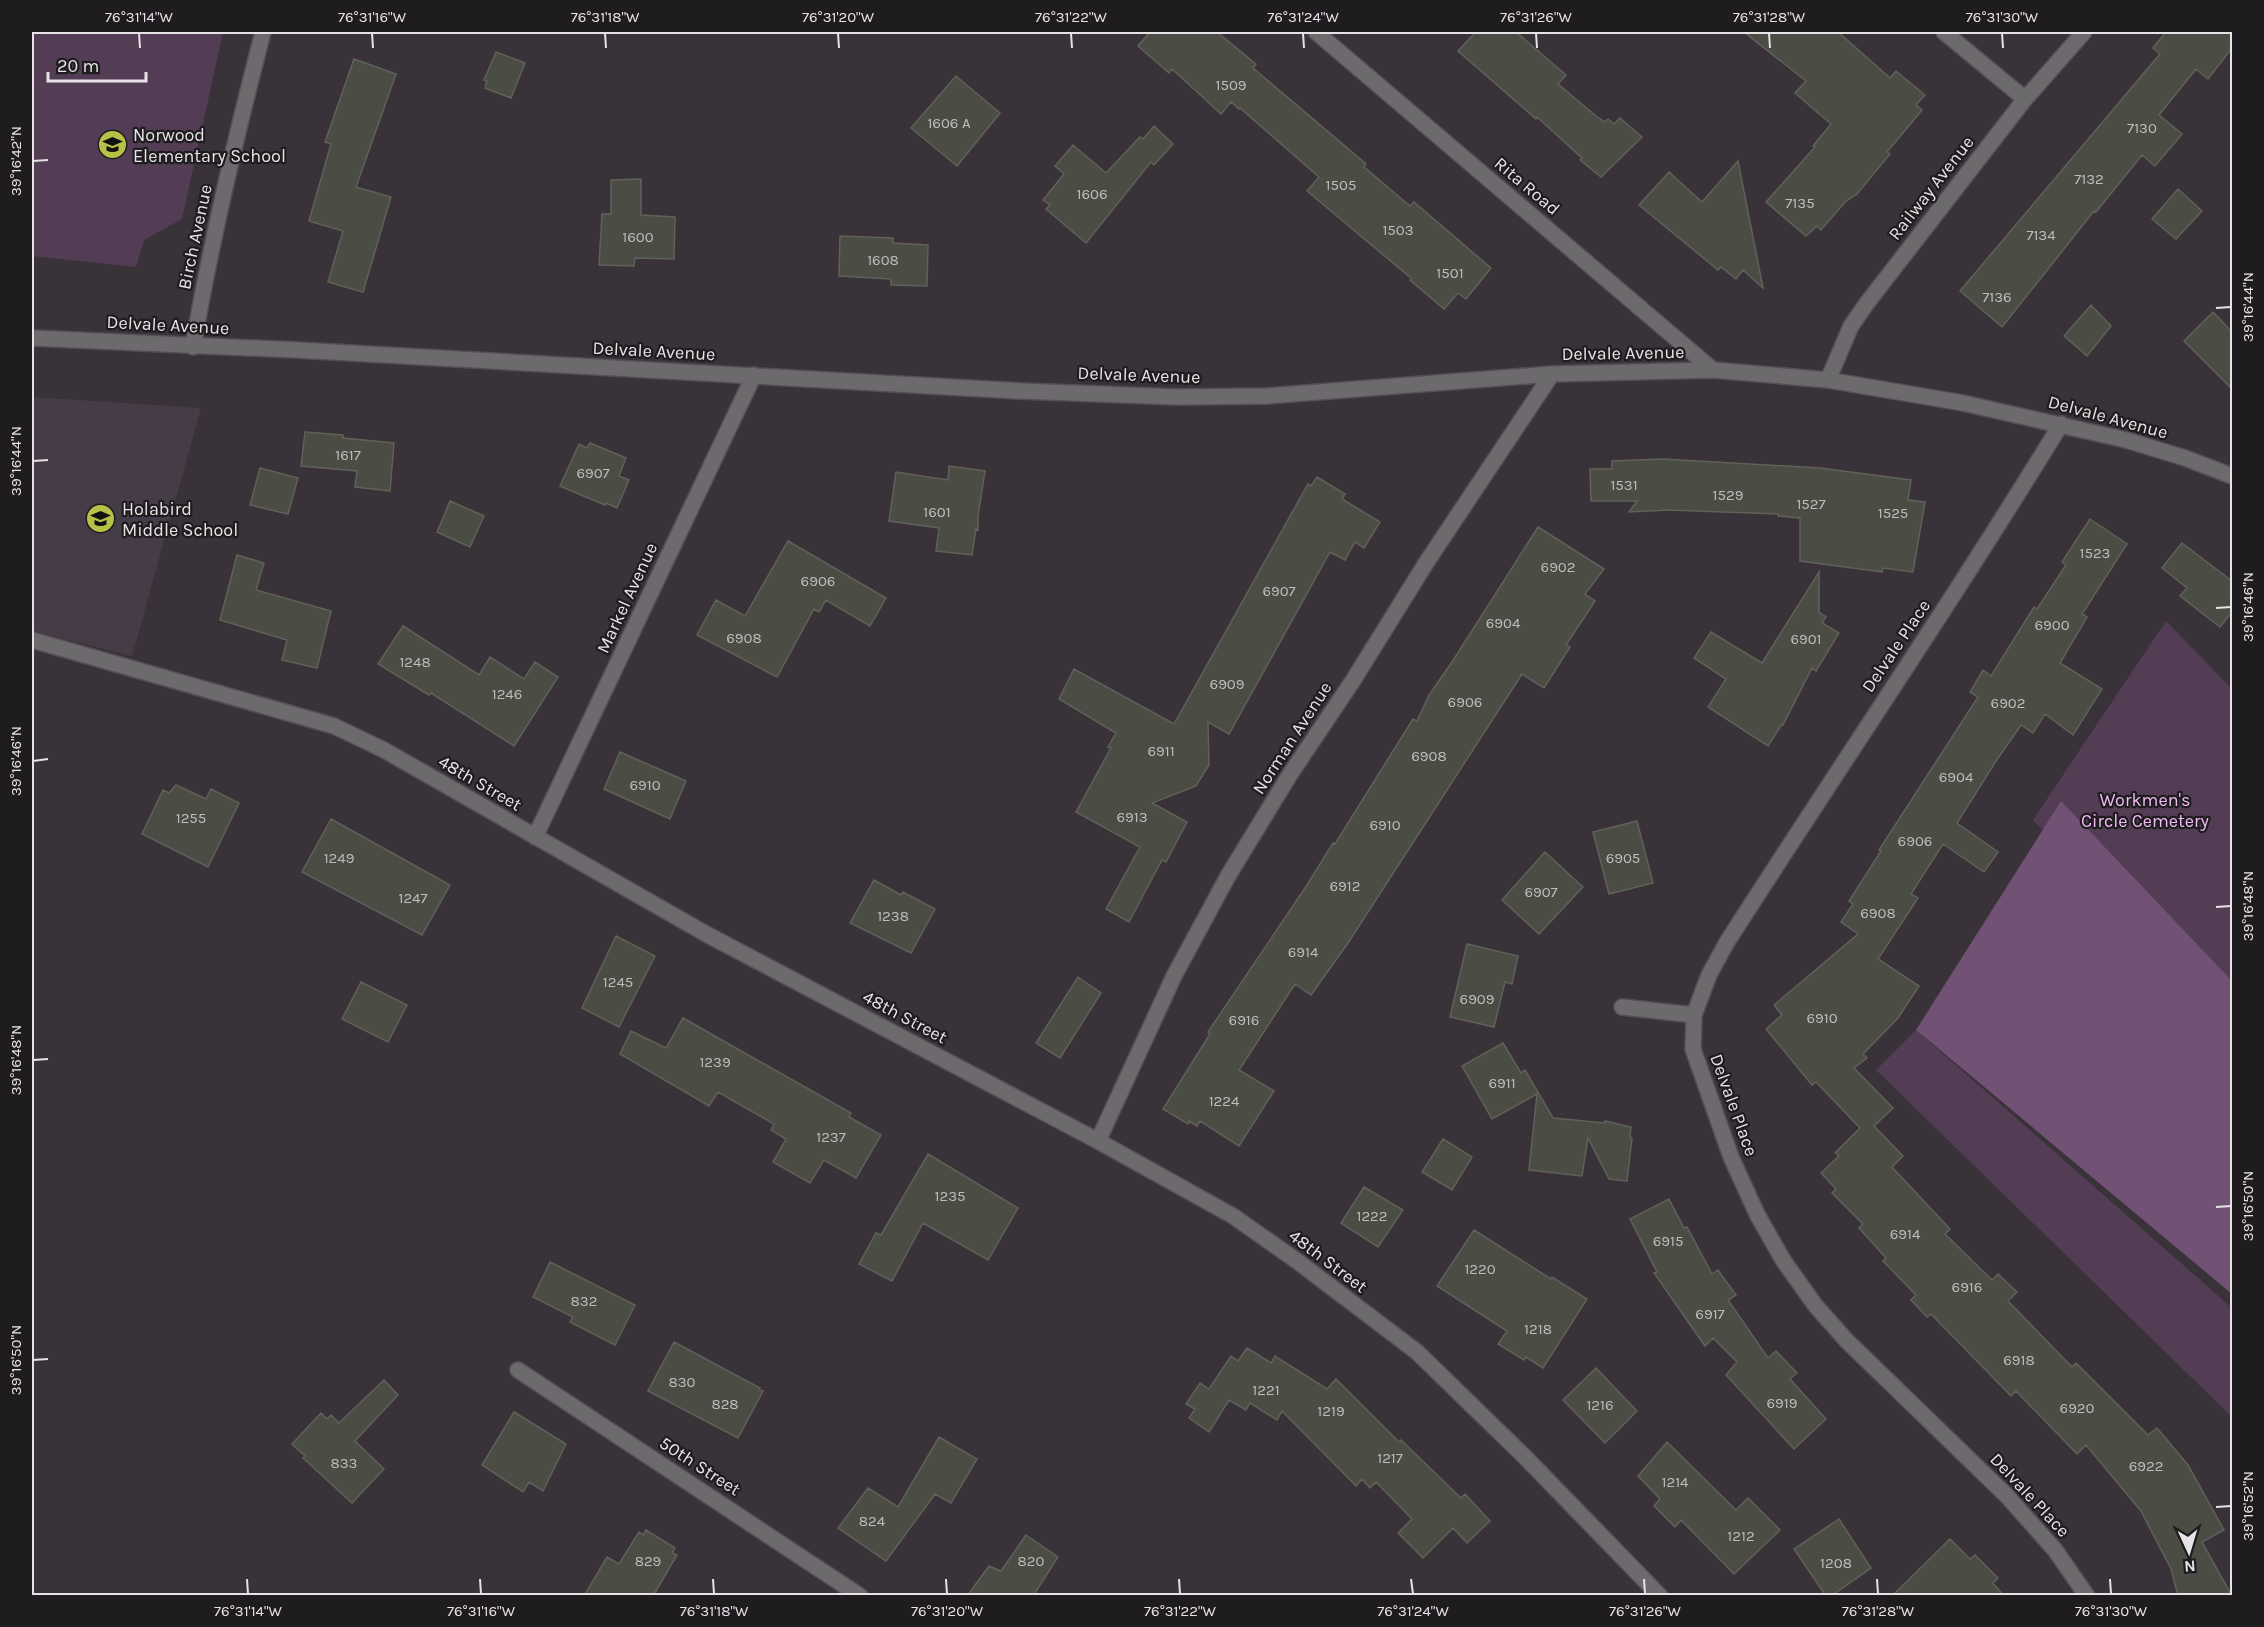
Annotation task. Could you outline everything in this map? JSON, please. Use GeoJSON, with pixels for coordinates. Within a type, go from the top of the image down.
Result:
{"type":"FeatureCollection","features":[{"type":"Feature","properties":{"kind":"street","name":"Birch Avenue"},"geometry":{"type":"LineString","coordinates":[[193,347],[201,299],[239,124],[263,32]]}},
{"type":"Feature","properties":{"kind":"street","name":"Rita Road"},"geometry":{"type":"LineString","coordinates":[[1316,32],[1713,370]]}},
{"type":"Feature","properties":{"kind":"street"},"geometry":{"type":"LineString","coordinates":[[1944,32],[2025,99]]}},
{"type":"Feature","properties":{"kind":"street","name":"Railway Avenue"},"geometry":{"type":"LineString","coordinates":[[1827,380],[1851,326],[1867,303],[2025,99],[2084,32]]}},
{"type":"Feature","properties":{"kind":"street","name":"Delvale Avenue"},"geometry":{"type":"LineString","coordinates":[[32,338],[297,350],[1020,391],[1178,397],[1278,395],[1552,374],[1713,370],[1827,380],[1952,400],[2136,443],[2232,476]]}},
{"type":"Feature","properties":{"kind":"street","name":"Norman Avenue"},"geometry":{"type":"LineString","coordinates":[[1098,1141],[1174,976],[1228,876],[1289,776],[1354,679],[1426,563],[1552,374]]}},
{"type":"Feature","properties":{"kind":"street","name":"Markel Avenue"},"geometry":{"type":"LineString","coordinates":[[535,837],[754,375]]}},
{"type":"Feature","properties":{"kind":"street","name":"Delvale Place"},"geometry":{"type":"LineString","coordinates":[[2061,424],[1989,541],[1727,942],[1709,975],[1694,1015],[1693,1049],[1731,1157],[1757,1214],[1783,1260],[1815,1305],[1846,1341],[2020,1511],[2055,1550],[2082,1585],[2087,1596]]}},
{"type":"Feature","properties":{"kind":"street","name":"48th Street"},"geometry":{"type":"LineString","coordinates":[[32,640],[334,726],[384,750],[708,935],[1098,1141],[1233,1216],[1297,1261],[1417,1352],[1524,1456],[1660,1596]]}},
{"type":"Feature","properties":{"kind":"street"},"geometry":{"type":"LineString","coordinates":[[1622,1007],[1694,1015]]}},
{"type":"Feature","properties":{"kind":"street","name":"50th Street"},"geometry":{"type":"LineString","coordinates":[[518,1370],[860,1596]]}},
{"type":"Feature","properties":{"kind":"shaded area","name":"Holabird Middle School"},"geometry":{"type":"Polygon","coordinates":[[[32,397],[201,408],[132,656],[32,631],[32,397]]]}},
{"type":"Feature","properties":{"kind":"shaded area"},"geometry":{"type":"Polygon","coordinates":[[[2061,801],[2232,981],[2232,1294],[1916,1030],[2061,801]]]}},
{"type":"Feature","properties":{"kind":"green space","name":"Norwood Elementary School"},"geometry":{"type":"Polygon","coordinates":[[[32,32],[223,32],[182,219],[144,240],[136,267],[32,256],[32,32]]]}},
{"type":"Feature","properties":{"kind":"green space","name":"Workmen's Circle Cemetery"},"geometry":{"type":"Polygon","coordinates":[[[2166,621],[2232,689],[2232,1030],[2033,820],[2166,621]]]}},
{"type":"Feature","properties":{"kind":"green space"},"geometry":{"type":"Polygon","coordinates":[[[1916,1030],[2232,1308],[2232,1417],[1876,1070],[1916,1030]]]}},
{"type":"Feature","properties":{"kind":"building"},"geometry":{"type":"Polygon","coordinates":[[[1150,32],[1217,32],[1256,64],[1253,68],[1366,164],[1364,167],[1410,206],[1414,202],[1491,268],[1466,299],[1458,293],[1444,309],[1410,280],[1411,278],[1307,191],[1319,177],[1240,108],[1231,102],[1221,114],[1172,69],[1169,73],[1138,46],[1150,32]]]}},
{"type":"Feature","properties":{"kind":"building"},"geometry":{"type":"Polygon","coordinates":[[[1476,32],[1516,32],[1566,75],[1558,84],[1596,116],[1605,122],[1608,119],[1614,124],[1620,118],[1642,137],[1601,177],[1580,160],[1582,158],[1537,117],[1536,119],[1458,51],[1476,32]]]}},
{"type":"Feature","properties":{"kind":"building"},"geometry":{"type":"Polygon","coordinates":[[[1744,32],[1838,32],[1890,78],[1896,71],[1925,95],[1916,105],[1922,110],[1887,152],[1890,154],[1857,194],[1846,201],[1821,230],[1817,226],[1806,236],[1766,202],[1815,147],[1813,146],[1831,124],[1795,93],[1806,81],[1744,32]]]}},
{"type":"Feature","properties":{"kind":"building"},"geometry":{"type":"Polygon","coordinates":[[[2166,32],[2232,32],[2232,48],[2208,79],[2196,69],[2159,115],[2182,134],[2155,166],[2142,155],[2096,212],[2094,211],[2002,327],[1960,291],[2160,54],[2153,48],[2166,32]]]}},
{"type":"Feature","properties":{"kind":"building"},"geometry":{"type":"Polygon","coordinates":[[[496,52],[525,63],[511,98],[485,88],[487,81],[484,80],[496,52]]]}},
{"type":"Feature","properties":{"kind":"building"},"geometry":{"type":"Polygon","coordinates":[[[354,59],[396,74],[356,187],[391,197],[363,292],[328,282],[343,231],[309,221],[331,144],[325,142],[354,59]]]}},
{"type":"Feature","properties":{"kind":"building"},"geometry":{"type":"Polygon","coordinates":[[[956,76],[1000,113],[957,166],[911,128],[956,76]]]}},
{"type":"Feature","properties":{"kind":"building"},"geometry":{"type":"Polygon","coordinates":[[[1154,126],[1173,144],[1154,165],[1151,162],[1086,243],[1046,209],[1050,205],[1043,200],[1064,174],[1055,166],[1073,145],[1106,173],[1140,137],[1143,139],[1154,126]]]}},
{"type":"Feature","properties":{"kind":"building"},"geometry":{"type":"Polygon","coordinates":[[[1738,161],[1763,288],[1743,270],[1736,279],[1721,267],[1718,270],[1639,205],[1669,172],[1702,202],[1738,161]]]}},
{"type":"Feature","properties":{"kind":"building"},"geometry":{"type":"Polygon","coordinates":[[[641,179],[641,215],[675,217],[674,259],[635,258],[634,266],[599,265],[602,214],[611,214],[611,180],[641,179]]]}},
{"type":"Feature","properties":{"kind":"building"},"geometry":{"type":"Polygon","coordinates":[[[2178,189],[2202,211],[2176,239],[2152,219],[2178,189]]]}},
{"type":"Feature","properties":{"kind":"building"},"geometry":{"type":"Polygon","coordinates":[[[840,236],[893,238],[893,243],[928,245],[927,286],[891,285],[891,279],[839,276],[840,236]]]}},
{"type":"Feature","properties":{"kind":"building"},"geometry":{"type":"Polygon","coordinates":[[[2091,305],[2111,326],[2087,356],[2064,336],[2091,305]]]}},
{"type":"Feature","properties":{"kind":"building"},"geometry":{"type":"Polygon","coordinates":[[[2213,312],[2232,332],[2232,389],[2184,341],[2213,312]]]}},
{"type":"Feature","properties":{"kind":"building"},"geometry":{"type":"Polygon","coordinates":[[[305,432],[394,443],[390,491],[355,487],[357,471],[301,466],[305,432]]]}},
{"type":"Feature","properties":{"kind":"building"},"geometry":{"type":"Polygon","coordinates":[[[590,443],[626,458],[619,476],[629,480],[617,508],[560,486],[579,444],[587,448],[590,443]]]}},
{"type":"Feature","properties":{"kind":"building"},"geometry":{"type":"Polygon","coordinates":[[[1663,459],[1820,468],[1911,480],[1908,500],[1925,502],[1913,572],[1883,568],[1882,572],[1800,561],[1800,518],[1778,516],[1778,514],[1669,510],[1629,512],[1637,501],[1591,501],[1590,469],[1612,469],[1612,461],[1663,459]]]}},
{"type":"Feature","properties":{"kind":"building"},"geometry":{"type":"Polygon","coordinates":[[[949,466],[985,471],[978,530],[976,529],[972,555],[936,551],[939,528],[889,521],[896,472],[948,480],[949,466]]]}},
{"type":"Feature","properties":{"kind":"building"},"geometry":{"type":"Polygon","coordinates":[[[260,468],[298,478],[288,514],[250,505],[260,468]]]}},
{"type":"Feature","properties":{"kind":"building"},"geometry":{"type":"Polygon","coordinates":[[[1317,477],[1345,494],[1342,499],[1380,522],[1364,548],[1355,542],[1345,560],[1330,552],[1229,734],[1208,722],[1209,765],[1196,786],[1152,803],[1187,822],[1166,862],[1162,860],[1129,922],[1106,909],[1140,847],[1076,812],[1111,748],[1108,747],[1116,733],[1059,699],[1074,669],[1174,724],[1308,484],[1311,486],[1317,477]]]}},
{"type":"Feature","properties":{"kind":"building"},"geometry":{"type":"Polygon","coordinates":[[[450,501],[484,516],[470,547],[437,532],[450,501]]]}},
{"type":"Feature","properties":{"kind":"building"},"geometry":{"type":"Polygon","coordinates":[[[2090,519],[2127,544],[2082,614],[2087,617],[2060,663],[2102,689],[2073,735],[2045,714],[2033,733],[2021,725],[1996,761],[1957,823],[1998,852],[1984,872],[1943,844],[1911,894],[1918,898],[1878,959],[1919,986],[1898,1018],[1863,1054],[1867,1058],[1854,1068],[1893,1108],[1874,1126],[1903,1156],[1892,1167],[1950,1229],[1945,1234],[1992,1280],[1998,1274],[2017,1292],[2008,1301],[2072,1367],[2076,1363],[2148,1435],[2157,1428],[2188,1465],[2224,1530],[2202,1542],[2232,1596],[2178,1596],[2171,1569],[2141,1511],[2086,1445],[2077,1454],[2016,1391],[2011,1396],[1931,1314],[1927,1317],[1911,1300],[1916,1295],[1883,1261],[1886,1258],[1859,1228],[1863,1224],[1832,1193],[1836,1189],[1821,1173],[1839,1156],[1835,1153],[1860,1128],[1816,1082],[1812,1085],[1766,1029],[1782,1015],[1774,1005],[1858,934],[1841,922],[1853,904],[1849,901],[1881,851],[1879,850],[1978,697],[1970,692],[1983,670],[1991,676],[2034,607],[2037,609],[2066,565],[2062,562],[2090,519]]]}},
{"type":"Feature","properties":{"kind":"building"},"geometry":{"type":"Polygon","coordinates":[[[1538,527],[1604,569],[1585,594],[1595,601],[1566,645],[1570,647],[1544,688],[1522,674],[1348,943],[1311,995],[1295,984],[1239,1070],[1274,1091],[1239,1146],[1200,1121],[1197,1126],[1189,1121],[1188,1124],[1163,1109],[1210,1034],[1208,1032],[1333,843],[1335,844],[1413,719],[1417,721],[1429,695],[1538,527]]]}},
{"type":"Feature","properties":{"kind":"building"},"geometry":{"type":"Polygon","coordinates":[[[788,541],[886,598],[870,626],[826,600],[819,612],[814,609],[777,677],[697,635],[716,600],[745,616],[788,541]]]}},
{"type":"Feature","properties":{"kind":"building"},"geometry":{"type":"Polygon","coordinates":[[[2182,543],[2232,581],[2232,612],[2220,627],[2180,596],[2187,588],[2162,568],[2182,543]]]}},
{"type":"Feature","properties":{"kind":"building"},"geometry":{"type":"Polygon","coordinates":[[[237,555],[264,563],[256,590],[331,611],[317,668],[282,660],[287,640],[220,620],[237,555]]]}},
{"type":"Feature","properties":{"kind":"building"},"geometry":{"type":"Polygon","coordinates":[[[1819,572],[1819,612],[1826,617],[1822,623],[1839,633],[1816,671],[1812,668],[1783,725],[1768,746],[1708,707],[1726,679],[1694,658],[1711,632],[1762,663],[1819,572]]]}},
{"type":"Feature","properties":{"kind":"building"},"geometry":{"type":"Polygon","coordinates":[[[403,626],[479,675],[490,657],[524,679],[535,662],[558,677],[514,746],[431,693],[429,695],[378,664],[403,626]]]}},
{"type":"Feature","properties":{"kind":"building"},"geometry":{"type":"Polygon","coordinates":[[[620,752],[686,781],[670,819],[604,789],[620,752]]]}},
{"type":"Feature","properties":{"kind":"building"},"geometry":{"type":"Polygon","coordinates":[[[176,785],[206,799],[211,789],[239,803],[208,867],[142,834],[163,790],[169,793],[176,785]]]}},
{"type":"Feature","properties":{"kind":"building"},"geometry":{"type":"Polygon","coordinates":[[[331,819],[450,885],[422,935],[302,872],[331,819]]]}},
{"type":"Feature","properties":{"kind":"building"},"geometry":{"type":"Polygon","coordinates":[[[1637,821],[1653,883],[1609,894],[1593,832],[1637,821]]]}},
{"type":"Feature","properties":{"kind":"building"},"geometry":{"type":"Polygon","coordinates":[[[1545,852],[1583,887],[1539,934],[1502,900],[1545,852]]]}},
{"type":"Feature","properties":{"kind":"building"},"geometry":{"type":"Polygon","coordinates":[[[874,880],[901,895],[903,892],[935,909],[911,953],[850,923],[874,880]]]}},
{"type":"Feature","properties":{"kind":"building"},"geometry":{"type":"Polygon","coordinates":[[[616,936],[655,956],[619,1027],[582,1008],[616,936]]]}},
{"type":"Feature","properties":{"kind":"building"},"geometry":{"type":"Polygon","coordinates":[[[1467,944],[1518,956],[1512,984],[1505,982],[1494,1027],[1450,1017],[1467,944]]]}},
{"type":"Feature","properties":{"kind":"building"},"geometry":{"type":"Polygon","coordinates":[[[1078,977],[1101,993],[1060,1058],[1036,1043],[1078,977]]]}},
{"type":"Feature","properties":{"kind":"building"},"geometry":{"type":"Polygon","coordinates":[[[361,982],[407,1005],[388,1042],[342,1019],[361,982]]]}},
{"type":"Feature","properties":{"kind":"building"},"geometry":{"type":"Polygon","coordinates":[[[683,1018],[851,1113],[849,1117],[881,1135],[856,1178],[824,1160],[810,1183],[773,1162],[786,1139],[771,1130],[774,1124],[718,1092],[709,1106],[620,1054],[631,1031],[666,1048],[683,1018]]]}},
{"type":"Feature","properties":{"kind":"building"},"geometry":{"type":"Polygon","coordinates":[[[1503,1043],[1521,1073],[1525,1070],[1553,1118],[1605,1123],[1605,1121],[1631,1127],[1630,1137],[1632,1138],[1627,1181],[1609,1179],[1588,1138],[1582,1176],[1529,1170],[1537,1094],[1492,1119],[1462,1066],[1503,1043]]]}},
{"type":"Feature","properties":{"kind":"building"},"geometry":{"type":"Polygon","coordinates":[[[1443,1139],[1472,1157],[1452,1190],[1422,1172],[1443,1139]]]}},
{"type":"Feature","properties":{"kind":"building"},"geometry":{"type":"Polygon","coordinates":[[[928,1154],[1018,1208],[988,1260],[923,1223],[892,1281],[859,1264],[876,1233],[881,1235],[928,1154]]]}},
{"type":"Feature","properties":{"kind":"building"},"geometry":{"type":"Polygon","coordinates":[[[1364,1187],[1403,1210],[1378,1247],[1341,1223],[1364,1187]]]}},
{"type":"Feature","properties":{"kind":"building"},"geometry":{"type":"Polygon","coordinates":[[[1669,1199],[1712,1274],[1718,1270],[1736,1295],[1728,1300],[1768,1358],[1776,1351],[1797,1373],[1790,1379],[1826,1419],[1794,1449],[1726,1375],[1737,1362],[1713,1338],[1705,1346],[1654,1273],[1657,1272],[1630,1219],[1669,1199]]]}},
{"type":"Feature","properties":{"kind":"building"},"geometry":{"type":"Polygon","coordinates":[[[1474,1230],[1587,1299],[1543,1368],[1526,1357],[1524,1360],[1498,1344],[1507,1331],[1437,1286],[1474,1230]]]}},
{"type":"Feature","properties":{"kind":"building"},"geometry":{"type":"Polygon","coordinates":[[[550,1262],[635,1305],[615,1345],[570,1322],[573,1317],[533,1297],[550,1262]]]}},
{"type":"Feature","properties":{"kind":"building"},"geometry":{"type":"Polygon","coordinates":[[[674,1342],[763,1391],[738,1438],[648,1391],[674,1342]]]}},
{"type":"Feature","properties":{"kind":"building"},"geometry":{"type":"Polygon","coordinates":[[[1247,1348],[1271,1363],[1275,1356],[1327,1389],[1336,1379],[1399,1442],[1401,1440],[1461,1498],[1465,1494],[1490,1521],[1467,1543],[1453,1528],[1423,1558],[1398,1533],[1412,1519],[1376,1482],[1370,1488],[1362,1479],[1356,1486],[1282,1411],[1277,1420],[1250,1403],[1246,1410],[1229,1400],[1209,1432],[1189,1418],[1195,1409],[1186,1404],[1200,1383],[1209,1389],[1231,1356],[1238,1361],[1247,1348]]]}},
{"type":"Feature","properties":{"kind":"building"},"geometry":{"type":"Polygon","coordinates":[[[1596,1368],[1637,1411],[1605,1443],[1563,1400],[1596,1368]]]}},
{"type":"Feature","properties":{"kind":"building"},"geometry":{"type":"Polygon","coordinates":[[[384,1380],[398,1395],[355,1441],[384,1469],[352,1503],[303,1458],[305,1456],[292,1444],[321,1413],[327,1419],[331,1415],[339,1423],[384,1380]]]}},
{"type":"Feature","properties":{"kind":"building"},"geometry":{"type":"Polygon","coordinates":[[[514,1412],[566,1444],[543,1491],[529,1482],[523,1492],[482,1465],[514,1412]]]}},
{"type":"Feature","properties":{"kind":"building"},"geometry":{"type":"Polygon","coordinates":[[[939,1437],[977,1459],[951,1503],[935,1494],[886,1561],[838,1528],[868,1488],[898,1507],[939,1437]]]}},
{"type":"Feature","properties":{"kind":"building"},"geometry":{"type":"Polygon","coordinates":[[[1667,1442],[1736,1510],[1748,1498],[1780,1530],[1734,1574],[1681,1520],[1675,1527],[1654,1506],[1660,1499],[1638,1476],[1667,1442]]]}},
{"type":"Feature","properties":{"kind":"building"},"geometry":{"type":"Polygon","coordinates":[[[1839,1519],[1871,1568],[1831,1596],[1826,1596],[1794,1549],[1839,1519]]]}},
{"type":"Feature","properties":{"kind":"building"},"geometry":{"type":"Polygon","coordinates":[[[646,1530],[675,1548],[672,1553],[677,1555],[653,1596],[584,1596],[607,1557],[619,1564],[639,1532],[643,1535],[646,1530]]]}},
{"type":"Feature","properties":{"kind":"building"},"geometry":{"type":"Polygon","coordinates":[[[1026,1535],[1058,1557],[1035,1593],[1039,1596],[967,1596],[989,1566],[1001,1571],[1026,1535]]]}},
{"type":"Feature","properties":{"kind":"building"},"geometry":{"type":"Polygon","coordinates":[[[1950,1539],[1970,1559],[1975,1555],[1998,1578],[1993,1583],[2004,1596],[1892,1596],[1950,1539]]]}},
{"type":"Feature","properties":{"kind":"place","name":"Norwood Elementary School"},"geometry":{"type":"Point","coordinates":[112,145]}},
{"type":"Feature","properties":{"kind":"place","name":"Holabird Middle School"},"geometry":{"type":"Point","coordinates":[101,519]}}]}
